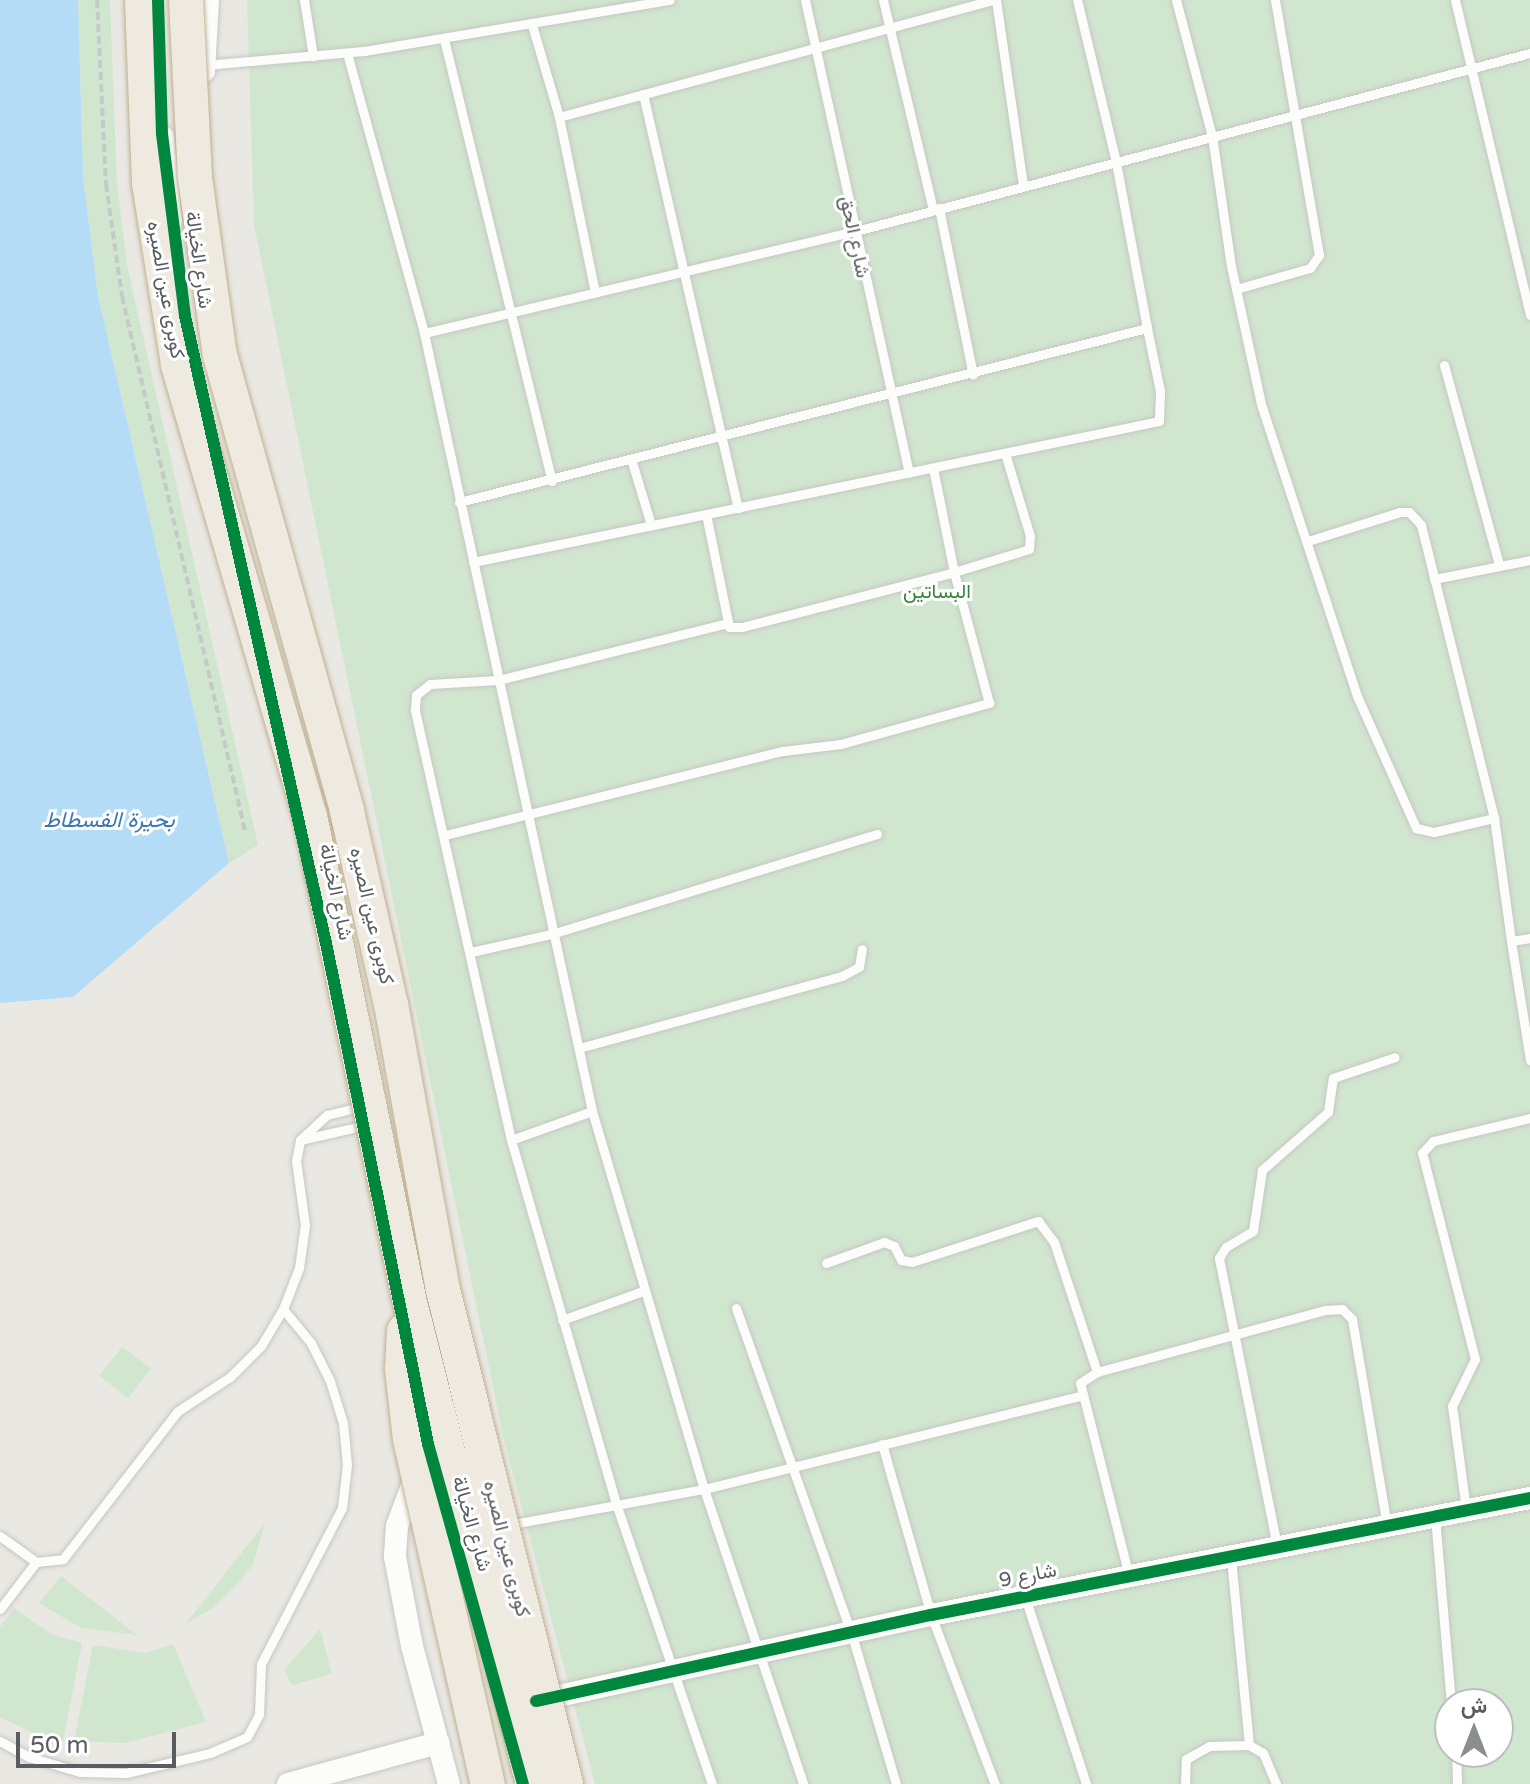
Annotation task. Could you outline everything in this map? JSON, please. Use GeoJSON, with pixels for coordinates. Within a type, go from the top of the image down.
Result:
{"type":"FeatureCollection","features":[{"type":"Feature","properties":{"kind":"highway","name":"كوبرى عين الصيره"},"geometry":{"type":"LineString","coordinates":[[142,0],[149,183],[165,304],[178,365],[310,816],[409,1299],[533,1784]]}},
{"type":"Feature","properties":{"kind":"highway","name":"كوبرى عين الصيره"},"geometry":{"type":"LineString","coordinates":[[186,0],[195,178],[220,355],[347,811],[391,1004],[443,1290],[566,1784]]}},
{"type":"Feature","properties":{"kind":"highway"},"geometry":{"type":"LineString","coordinates":[[409,1299],[404,1404],[488,1784]]}},
{"type":"Feature","properties":{"kind":"street","name":"شارع الخيالة"},"geometry":{"type":"LineString","coordinates":[[158,0],[162,134],[185,316],[428,1444],[523,1784]]}},
{"type":"Feature","properties":{"kind":"street","name":"شارع الخيالة"},"geometry":{"type":"LineString","coordinates":[[208,0],[204,65],[208,208],[221,307],[365,935],[401,1118],[490,1528],[558,1784]]}},
{"type":"Feature","properties":{"kind":"street"},"geometry":{"type":"LineString","coordinates":[[360,1117],[401,1118]]}},
{"type":"Feature","properties":{"kind":"street"},"geometry":{"type":"LineString","coordinates":[[428,1444],[397,1526],[395,1557],[449,1784]]}},
{"type":"Feature","properties":{"kind":"street","name":"شارع 9"},"geometry":{"type":"LineString","coordinates":[[536,1701],[931,1615],[1530,1498]]}},
{"type":"Feature","properties":{"kind":"street"},"geometry":{"type":"LineString","coordinates":[[288,1784],[438,1743]]}},
{"type":"Feature","properties":{"kind":"lane"},"geometry":{"type":"LineString","coordinates":[[304,0],[313,56]]}},
{"type":"Feature","properties":{"kind":"lane"},"geometry":{"type":"LineString","coordinates":[[204,65],[347,53],[670,0]]}},
{"type":"Feature","properties":{"kind":"lane","name":"شارع الحق"},"geometry":{"type":"LineString","coordinates":[[805,0],[852,232],[909,473]]}},
{"type":"Feature","properties":{"kind":"lane"},"geometry":{"type":"LineString","coordinates":[[883,0],[936,209],[973,375]]}},
{"type":"Feature","properties":{"kind":"lane"},"geometry":{"type":"LineString","coordinates":[[559,117],[994,0],[1023,186]]}},
{"type":"Feature","properties":{"kind":"lane"},"geometry":{"type":"LineString","coordinates":[[473,562],[1159,421],[1160,391],[1116,162],[1077,0]]}},
{"type":"Feature","properties":{"kind":"lane"},"geometry":{"type":"LineString","coordinates":[[1176,0],[1212,136],[1236,289],[1261,404],[1357,696],[1416,828],[1434,832],[1494,818]]}},
{"type":"Feature","properties":{"kind":"lane"},"geometry":{"type":"LineString","coordinates":[[1236,289],[1300,272],[1319,260],[1299,117],[1275,0]]}},
{"type":"Feature","properties":{"kind":"lane"},"geometry":{"type":"LineString","coordinates":[[1455,0],[1530,315]]}},
{"type":"Feature","properties":{"kind":"lane"},"geometry":{"type":"LineString","coordinates":[[532,25],[559,117],[595,292]]}},
{"type":"Feature","properties":{"kind":"lane"},"geometry":{"type":"LineString","coordinates":[[444,39],[552,481]]}},
{"type":"Feature","properties":{"kind":"lane"},"geometry":{"type":"LineString","coordinates":[[347,53],[424,333],[592,1111],[704,1489],[803,1784]]}},
{"type":"Feature","properties":{"kind":"lane"},"geometry":{"type":"LineString","coordinates":[[424,333],[852,232],[1212,136],[1299,117],[1530,53]]}},
{"type":"Feature","properties":{"kind":"lane"},"geometry":{"type":"LineString","coordinates":[[643,94],[738,508]]}},
{"type":"Feature","properties":{"kind":"lane"},"geometry":{"type":"LineString","coordinates":[[459,502],[721,440],[1147,328]]}},
{"type":"Feature","properties":{"kind":"lane"},"geometry":{"type":"LineString","coordinates":[[1444,365],[1499,565]]}},
{"type":"Feature","properties":{"kind":"lane"},"geometry":{"type":"LineString","coordinates":[[706,514],[728,623],[732,629],[742,627],[954,572],[1029,549],[1005,453]]}},
{"type":"Feature","properties":{"kind":"lane"},"geometry":{"type":"LineString","coordinates":[[632,462],[651,525]]}},
{"type":"Feature","properties":{"kind":"lane"},"geometry":{"type":"LineString","coordinates":[[445,835],[783,751],[841,744],[989,703],[954,572],[933,468]]}},
{"type":"Feature","properties":{"kind":"lane"},"geometry":{"type":"LineString","coordinates":[[1308,541],[1409,512],[1421,525],[1450,628],[1494,818],[1530,1060]]}},
{"type":"Feature","properties":{"kind":"lane"},"geometry":{"type":"LineString","coordinates":[[1434,579],[1530,560]]}},
{"type":"Feature","properties":{"kind":"lane"},"geometry":{"type":"LineString","coordinates":[[712,1784],[670,1671],[617,1507],[511,1140],[421,738],[416,695],[430,684],[498,680],[728,623]]}},
{"type":"Feature","properties":{"kind":"lane"},"geometry":{"type":"LineString","coordinates":[[471,952],[555,933],[877,834]]}},
{"type":"Feature","properties":{"kind":"lane"},"geometry":{"type":"LineString","coordinates":[[1511,941],[1530,938]]}},
{"type":"Feature","properties":{"kind":"lane"},"geometry":{"type":"LineString","coordinates":[[579,1048],[842,976],[859,967],[862,949]]}},
{"type":"Feature","properties":{"kind":"lane"},"geometry":{"type":"LineString","coordinates":[[1277,1546],[1219,1258],[1226,1247],[1253,1231],[1262,1170],[1328,1112],[1333,1078],[1395,1057]]}},
{"type":"Feature","properties":{"kind":"lane"},"geometry":{"type":"LineString","coordinates":[[511,1140],[592,1111]]}},
{"type":"Feature","properties":{"kind":"lane"},"geometry":{"type":"LineString","coordinates":[[0,1536],[36,1562],[63,1559],[167,1423],[230,1377],[261,1346],[283,1309],[299,1268],[305,1225],[296,1161],[300,1140],[327,1115],[360,1117]]}},
{"type":"Feature","properties":{"kind":"lane"},"geometry":{"type":"LineString","coordinates":[[300,1140],[360,1117]]}},
{"type":"Feature","properties":{"kind":"lane"},"geometry":{"type":"LineString","coordinates":[[1466,1511],[1452,1406],[1475,1359],[1422,1153],[1433,1141],[1530,1118]]}},
{"type":"Feature","properties":{"kind":"lane"},"geometry":{"type":"LineString","coordinates":[[826,1263],[884,1242],[894,1246],[901,1260],[912,1262],[1024,1221],[1038,1221],[1054,1242],[1097,1372]]}},
{"type":"Feature","properties":{"kind":"lane"},"geometry":{"type":"LineString","coordinates":[[562,1320],[643,1291]]}},
{"type":"Feature","properties":{"kind":"lane"},"geometry":{"type":"LineString","coordinates":[[736,1308],[789,1467],[851,1632],[896,1784]]}},
{"type":"Feature","properties":{"kind":"lane"},"geometry":{"type":"LineString","coordinates":[[0,1741],[29,1757],[80,1772],[126,1773],[210,1753],[247,1737],[259,1714],[261,1664],[342,1508],[347,1465],[343,1423],[330,1381],[311,1343],[283,1309]]}},
{"type":"Feature","properties":{"kind":"lane"},"geometry":{"type":"LineString","coordinates":[[1129,1576],[1080,1383],[1097,1372],[1325,1310],[1347,1312],[1387,1527]]}},
{"type":"Feature","properties":{"kind":"lane"},"geometry":{"type":"LineString","coordinates":[[490,1528],[704,1489],[1081,1396]]}},
{"type":"Feature","properties":{"kind":"lane"},"geometry":{"type":"LineString","coordinates":[[882,1444],[931,1615],[995,1784]]}},
{"type":"Feature","properties":{"kind":"lane"},"geometry":{"type":"LineString","coordinates":[[1435,1517],[1450,1688]]}},
{"type":"Feature","properties":{"kind":"lane"},"geometry":{"type":"LineString","coordinates":[[1231,1554],[1249,1745]]}},
{"type":"Feature","properties":{"kind":"lane"},"geometry":{"type":"LineString","coordinates":[[0,1609],[36,1562]]}},
{"type":"Feature","properties":{"kind":"lane"},"geometry":{"type":"LineString","coordinates":[[1025,1597],[1086,1784]]}},
{"type":"Feature","properties":{"kind":"lane"},"geometry":{"type":"LineString","coordinates":[[1185,1784],[1186,1759],[1209,1746],[1249,1745],[1263,1753],[1276,1784]]}},
{"type":"Feature","properties":{"kind":"path"},"geometry":{"type":"LineString","coordinates":[[97,0],[105,171],[122,296],[245,831]]}},
{"type":"Feature","properties":{"kind":"green space"},"geometry":{"type":"Polygon","coordinates":[[[78,0],[110,0],[117,185],[128,270],[258,845],[229,863],[98,296],[83,177],[78,0]]]}},
{"type":"Feature","properties":{"kind":"green space","name":"البساتين"},"geometry":{"type":"Polygon","coordinates":[[[247,0],[1530,0],[1530,1784],[595,1784],[504,1440],[254,225],[247,0]]]}},
{"type":"Feature","properties":{"kind":"green space"},"geometry":{"type":"Polygon","coordinates":[[[122,1347],[151,1369],[128,1398],[99,1376],[122,1347]]]}},
{"type":"Feature","properties":{"kind":"green space"},"geometry":{"type":"Polygon","coordinates":[[[265,1523],[253,1564],[241,1580],[213,1608],[186,1623],[265,1523]]]}},
{"type":"Feature","properties":{"kind":"green space"},"geometry":{"type":"Polygon","coordinates":[[[61,1576],[137,1635],[81,1628],[39,1603],[61,1576]]]}},
{"type":"Feature","properties":{"kind":"green space"},"geometry":{"type":"Polygon","coordinates":[[[14,1608],[51,1634],[82,1643],[63,1741],[43,1738],[0,1717],[0,1627],[14,1608]]]}},
{"type":"Feature","properties":{"kind":"green space"},"geometry":{"type":"Polygon","coordinates":[[[320,1629],[332,1674],[292,1685],[284,1670],[320,1629]]]}},
{"type":"Feature","properties":{"kind":"green space"},"geometry":{"type":"Polygon","coordinates":[[[173,1644],[206,1722],[125,1743],[74,1741],[93,1645],[145,1653],[173,1644]]]}},
{"type":"Feature","properties":{"kind":"water","name":"بحيرة الفسطاط"},"geometry":{"type":"Polygon","coordinates":[[[0,0],[78,0],[83,177],[98,296],[229,863],[73,997],[0,1003],[0,0]]]}},
{"type":"Feature","properties":{"kind":"cycle path"},"geometry":{"type":"LineString","coordinates":[[158,0],[162,134],[185,316],[326,943],[428,1444],[523,1784]]}},
{"type":"Feature","properties":{"kind":"cycle path"},"geometry":{"type":"LineString","coordinates":[[536,1701],[931,1615],[1530,1498]]}}]}
